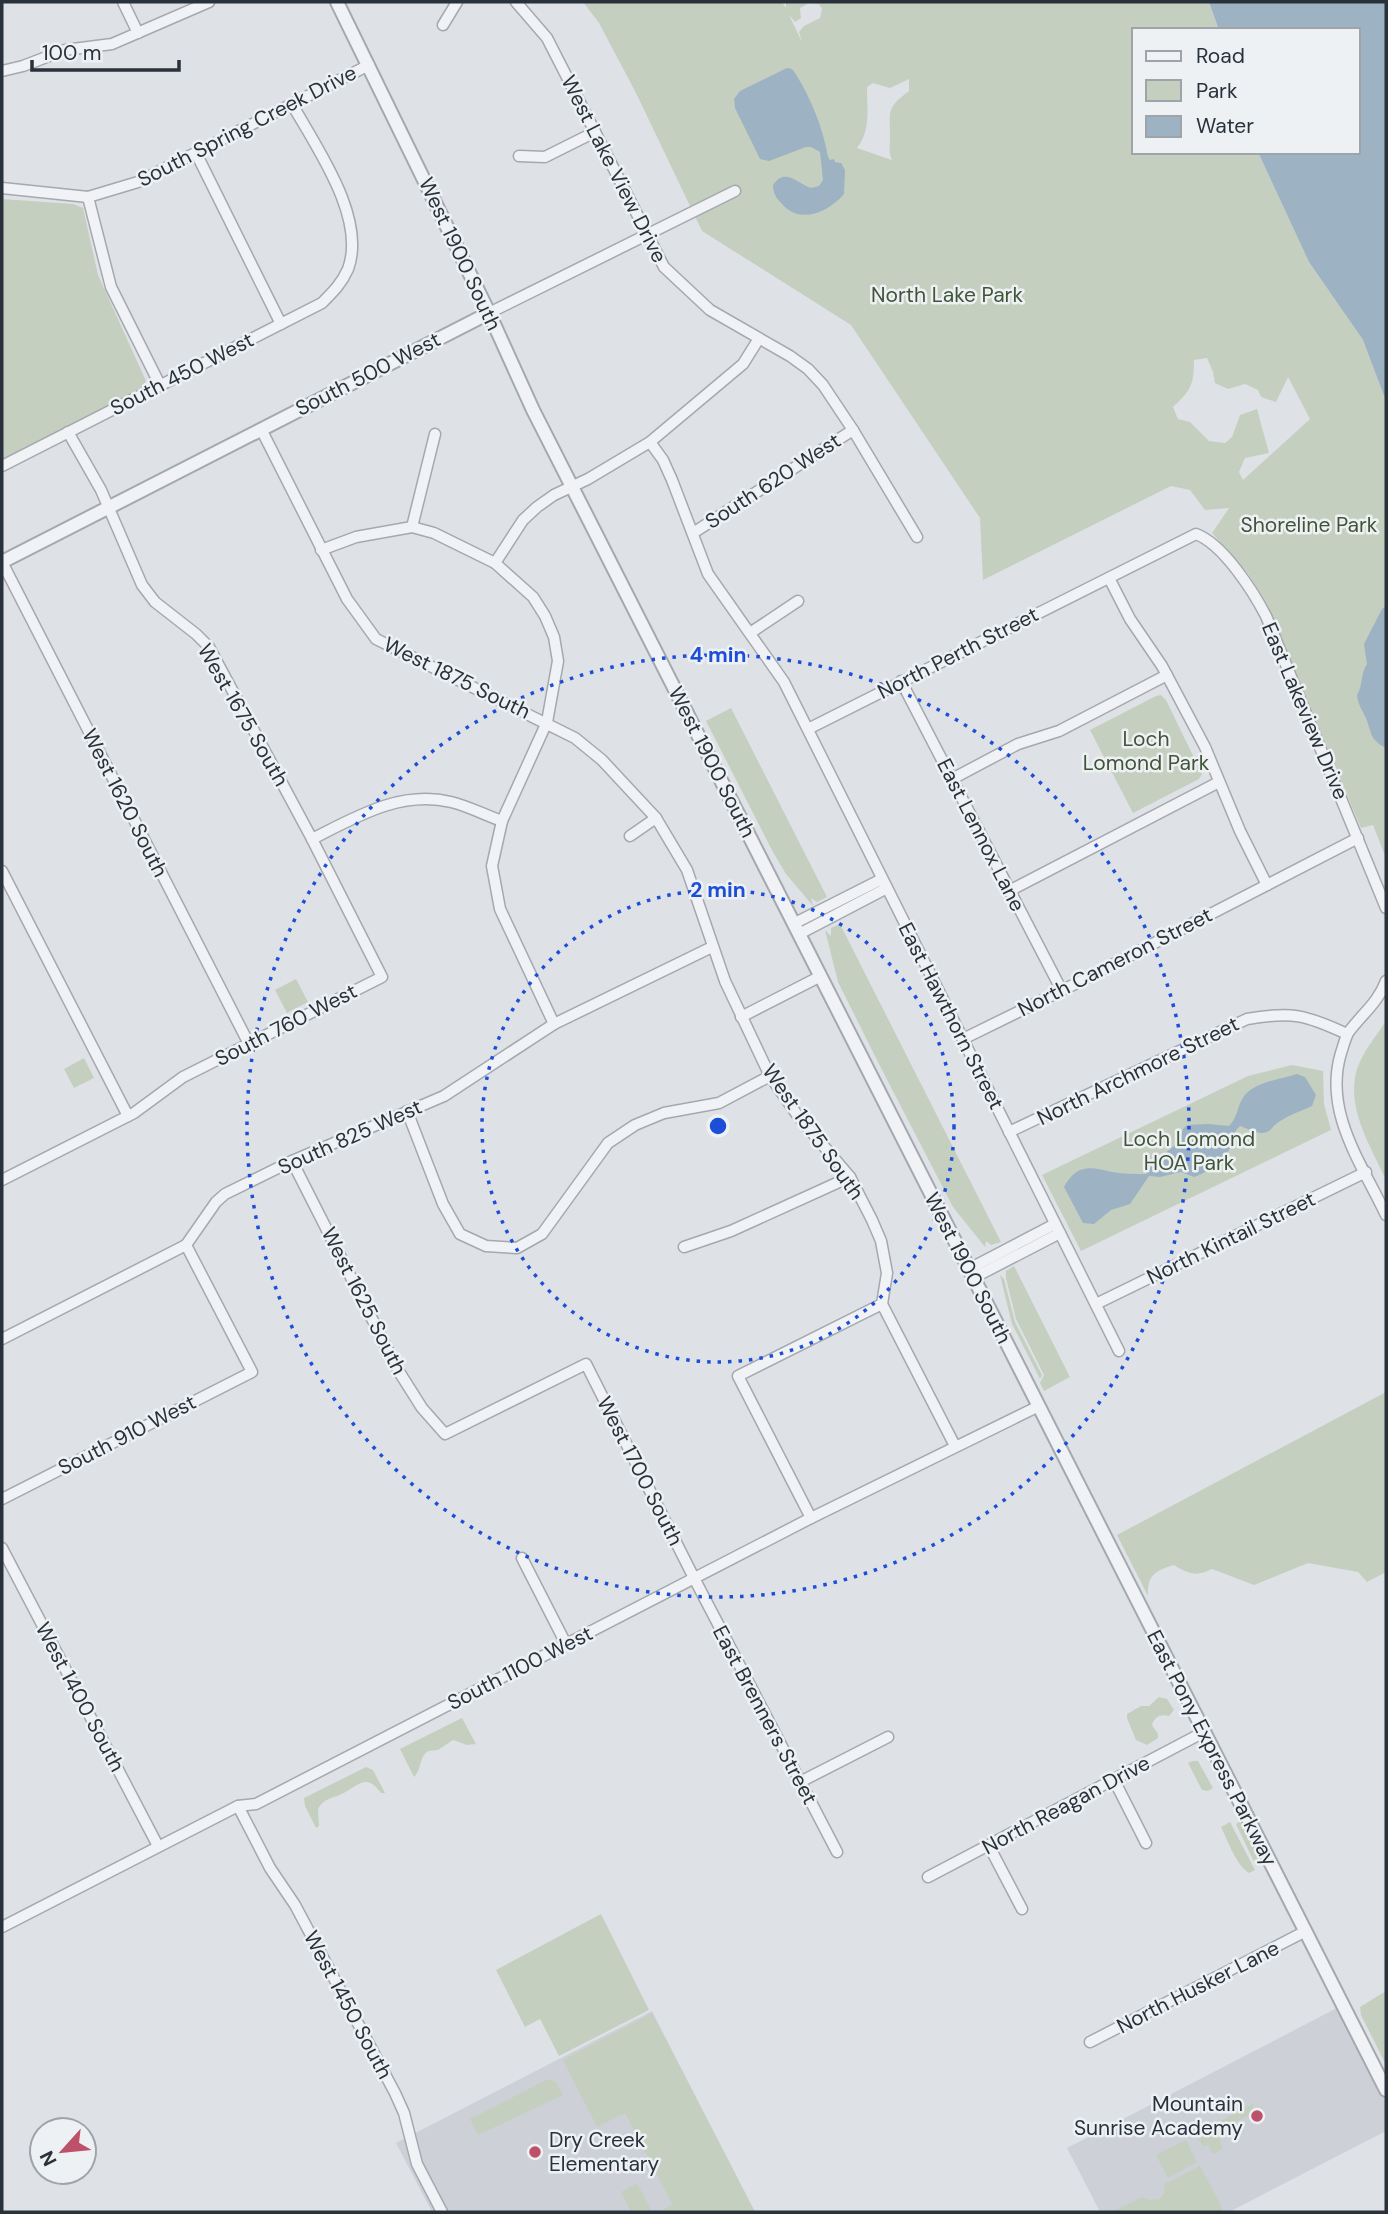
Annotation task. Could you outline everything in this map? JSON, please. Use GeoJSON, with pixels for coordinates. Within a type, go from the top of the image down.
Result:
{"type":"FeatureCollection","features":[{"type":"Feature","properties":{"kind":"street"},"geometry":{"type":"LineString","coordinates":[[123,2],[138,33]]}},
{"type":"Feature","properties":{"kind":"street"},"geometry":{"type":"LineString","coordinates":[[2,71],[65,50],[112,44],[209,2]]}},
{"type":"Feature","properties":{"kind":"street","name":"West 1900 South"},"geometry":{"type":"LineString","coordinates":[[337,2],[489,313],[533,410],[1039,1406]]}},
{"type":"Feature","properties":{"kind":"street"},"geometry":{"type":"LineString","coordinates":[[443,24],[457,2]]}},
{"type":"Feature","properties":{"kind":"street","name":"West Lake View Drive"},"geometry":{"type":"LineString","coordinates":[[516,2],[547,38],[664,267],[710,310],[808,369],[834,398],[917,537]]}},
{"type":"Feature","properties":{"kind":"street","name":"South Spring Creek Drive"},"geometry":{"type":"LineString","coordinates":[[2,188],[88,197],[138,182],[369,65]]}},
{"type":"Feature","properties":{"kind":"street","name":"South 450 West"},"geometry":{"type":"LineString","coordinates":[[2,466],[322,303],[339,286],[349,266],[351,236],[344,200],[292,104]]}},
{"type":"Feature","properties":{"kind":"street"},"geometry":{"type":"LineString","coordinates":[[519,156],[545,157],[595,131]]}},
{"type":"Feature","properties":{"kind":"street"},"geometry":{"type":"LineString","coordinates":[[196,153],[281,324]]}},
{"type":"Feature","properties":{"kind":"street","name":"South 500 West"},"geometry":{"type":"LineString","coordinates":[[2,562],[489,313],[735,191]]}},
{"type":"Feature","properties":{"kind":"street"},"geometry":{"type":"LineString","coordinates":[[88,197],[111,287],[160,385]]}},
{"type":"Feature","properties":{"kind":"street"},"geometry":{"type":"LineString","coordinates":[[495,563],[523,520],[554,495],[573,487],[650,442],[743,364],[758,340]]}},
{"type":"Feature","properties":{"kind":"street","name":"West 1875 South"},"geometry":{"type":"LineString","coordinates":[[261,429],[347,599],[376,639],[575,738],[602,760],[656,818],[687,870],[712,947],[741,1017],[770,1076],[798,1116],[850,1177],[881,1241],[887,1273],[883,1304]]}},
{"type":"Feature","properties":{"kind":"street","name":"South 620 West"},"geometry":{"type":"LineString","coordinates":[[693,533],[853,430]]}},
{"type":"Feature","properties":{"kind":"street","name":"West 1675 South"},"geometry":{"type":"LineString","coordinates":[[68,432],[109,507],[142,585],[155,602],[196,634],[209,648],[312,839],[382,977]]}},
{"type":"Feature","properties":{"kind":"street"},"geometry":{"type":"LineString","coordinates":[[412,527],[435,435]]}},
{"type":"Feature","properties":{"kind":"street","name":"East Hawthorn Street"},"geometry":{"type":"LineString","coordinates":[[650,442],[663,460],[708,574],[783,682],[1119,1351]]}},
{"type":"Feature","properties":{"kind":"street"},"geometry":{"type":"LineString","coordinates":[[321,550],[356,537],[412,527],[434,533],[495,563],[533,597],[545,616],[554,637],[558,661],[547,722],[502,821],[492,866],[500,909],[554,1024]]}},
{"type":"Feature","properties":{"kind":"street","name":"North Perth Street"},"geometry":{"type":"LineString","coordinates":[[808,730],[1196,534]]}},
{"type":"Feature","properties":{"kind":"street","name":"East Lakeview Drive"},"geometry":{"type":"LineString","coordinates":[[1196,534],[1205,537],[1220,552],[1261,606],[1386,908]]}},
{"type":"Feature","properties":{"kind":"street","name":"West 1620 South"},"geometry":{"type":"LineString","coordinates":[[2,562],[249,1044]]}},
{"type":"Feature","properties":{"kind":"street"},"geometry":{"type":"LineString","coordinates":[[1109,578],[1130,619],[1167,675],[1205,747],[1240,831],[1267,885]]}},
{"type":"Feature","properties":{"kind":"street"},"geometry":{"type":"LineString","coordinates":[[750,633],[798,601]]}},
{"type":"Feature","properties":{"kind":"street"},"geometry":{"type":"LineString","coordinates":[[952,779],[1018,744],[1059,731],[1167,675]]}},
{"type":"Feature","properties":{"kind":"street","name":"East Lennox Lane"},"geometry":{"type":"LineString","coordinates":[[901,681],[1061,989]]}},
{"type":"Feature","properties":{"kind":"street"},"geometry":{"type":"LineString","coordinates":[[1009,891],[1219,782]]}},
{"type":"Feature","properties":{"kind":"street"},"geometry":{"type":"LineString","coordinates":[[312,839],[378,807],[426,799],[452,802],[502,821]]}},
{"type":"Feature","properties":{"kind":"street"},"geometry":{"type":"LineString","coordinates":[[630,836],[656,818]]}},
{"type":"Feature","properties":{"kind":"street","name":"North Cameron Street"},"geometry":{"type":"LineString","coordinates":[[963,1039],[1358,838]]}},
{"type":"Feature","properties":{"kind":"street"},"geometry":{"type":"LineString","coordinates":[[2,871],[128,1116]]}},
{"type":"Feature","properties":{"kind":"street"},"geometry":{"type":"LineString","coordinates":[[796,929],[885,884]]}},
{"type":"Feature","properties":{"kind":"street","name":"South 825 West"},"geometry":{"type":"LineString","coordinates":[[2,1339],[186,1245],[216,1202],[225,1194],[292,1161],[444,1096],[554,1024],[712,947]]}},
{"type":"Feature","properties":{"kind":"street"},"geometry":{"type":"LineString","coordinates":[[741,1017],[821,975]]}},
{"type":"Feature","properties":{"kind":"street","name":"South 760 West"},"geometry":{"type":"LineString","coordinates":[[2,1180],[128,1116],[191,1073],[382,977]]}},
{"type":"Feature","properties":{"kind":"street"},"geometry":{"type":"LineString","coordinates":[[1386,981],[1375,1003],[1348,1034],[1337,1069],[1336,1101],[1340,1120],[1386,1215]]}},
{"type":"Feature","properties":{"kind":"street","name":"North Archmore Street"},"geometry":{"type":"LineString","coordinates":[[1009,1132],[1247,1019],[1276,1014],[1307,1017],[1348,1034]]}},
{"type":"Feature","properties":{"kind":"street"},"geometry":{"type":"LineString","coordinates":[[407,1111],[443,1204],[460,1234],[485,1246],[517,1248],[542,1234],[608,1143],[635,1125],[664,1112],[719,1103],[770,1076]]}},
{"type":"Feature","properties":{"kind":"street","name":"West 1625 South"},"geometry":{"type":"LineString","coordinates":[[292,1161],[398,1370],[422,1408],[445,1434],[586,1364]]}},
{"type":"Feature","properties":{"kind":"street","name":"North Kintail Street"},"geometry":{"type":"LineString","coordinates":[[1096,1304],[1366,1172]]}},
{"type":"Feature","properties":{"kind":"street"},"geometry":{"type":"LineString","coordinates":[[684,1247],[731,1231],[850,1177]]}},
{"type":"Feature","properties":{"kind":"street"},"geometry":{"type":"LineString","coordinates":[[971,1274],[1058,1228]]}},
{"type":"Feature","properties":{"kind":"street","name":"South 910 West"},"geometry":{"type":"LineString","coordinates":[[2,1499],[252,1372],[186,1245]]}},
{"type":"Feature","properties":{"kind":"street"},"geometry":{"type":"LineString","coordinates":[[811,1518],[738,1376],[883,1304],[955,1446]]}},
{"type":"Feature","properties":{"kind":"street","name":"West 1700 South"},"geometry":{"type":"LineString","coordinates":[[586,1364],[694,1578]]}},
{"type":"Feature","properties":{"kind":"street","name":"South 1100 West"},"geometry":{"type":"LineString","coordinates":[[2,1927],[238,1806],[256,1804],[811,1518],[1039,1406]]}},
{"type":"Feature","properties":{"kind":"street","name":"East Pony Express Parkway"},"geometry":{"type":"LineString","coordinates":[[1039,1406],[1386,2090]]}},
{"type":"Feature","properties":{"kind":"street","name":"West 1400 South"},"geometry":{"type":"LineString","coordinates":[[2,1548],[158,1846]]}},
{"type":"Feature","properties":{"kind":"street"},"geometry":{"type":"LineString","coordinates":[[522,1558],[566,1644]]}},
{"type":"Feature","properties":{"kind":"street","name":"East Brenners Street"},"geometry":{"type":"LineString","coordinates":[[694,1578],[837,1852]]}},
{"type":"Feature","properties":{"kind":"street","name":"North Reagan Drive"},"geometry":{"type":"LineString","coordinates":[[928,1877],[1205,1732]]}},
{"type":"Feature","properties":{"kind":"street"},"geometry":{"type":"LineString","coordinates":[[800,1782],[888,1737]]}},
{"type":"Feature","properties":{"kind":"street"},"geometry":{"type":"LineString","coordinates":[[1114,1780],[1146,1843]]}},
{"type":"Feature","properties":{"kind":"street","name":"West 1450 South"},"geometry":{"type":"LineString","coordinates":[[238,1806],[270,1868],[295,1905],[395,2093],[404,2113],[417,2164],[442,2212]]}},
{"type":"Feature","properties":{"kind":"street"},"geometry":{"type":"LineString","coordinates":[[989,1846],[1022,1909]]}},
{"type":"Feature","properties":{"kind":"street","name":"North Husker Lane"},"geometry":{"type":"LineString","coordinates":[[1090,2042],[1306,1931]]}},
{"type":"Feature","properties":{"kind":"shaded area","name":"Mountain Sunrise Academy"},"geometry":{"type":"Polygon","coordinates":[[[1337,2008],[1386,2102],[1386,2131],[1229,2212],[1100,2212],[1067,2148],[1337,2008]]]}},
{"type":"Feature","properties":{"kind":"shaded area"},"geometry":{"type":"Polygon","coordinates":[[[652,2011],[755,2212],[432,2212],[396,2143],[652,2011]]]}},
{"type":"Feature","properties":{"kind":"green space"},"geometry":{"type":"Polygon","coordinates":[[[583,2],[782,2],[786,8],[786,2],[1209,2],[1218,28],[1132,28],[1132,154],[1259,154],[1309,262],[1363,340],[1386,401],[1386,858],[1373,825],[1361,828],[1267,604],[1249,575],[1212,533],[1229,508],[1205,510],[1190,490],[1171,486],[983,580],[980,518],[851,325],[702,231],[599,23],[583,2]],[[809,3],[800,8],[801,18],[795,22],[789,15],[802,42],[799,32],[804,26],[820,18],[822,9],[819,4],[809,3]],[[909,79],[890,88],[873,83],[867,87],[866,127],[857,148],[892,160],[891,111],[896,102],[909,91],[909,79]],[[1207,358],[1194,360],[1190,386],[1173,407],[1178,419],[1190,422],[1209,441],[1225,443],[1232,437],[1240,415],[1257,409],[1269,453],[1245,458],[1239,472],[1243,480],[1310,419],[1288,377],[1276,402],[1261,397],[1258,390],[1245,384],[1228,389],[1215,383],[1207,358]]]}},
{"type":"Feature","properties":{"kind":"green space"},"geometry":{"type":"Polygon","coordinates":[[[2,199],[73,204],[83,208],[98,275],[146,381],[142,388],[2,459],[2,199]]]}},
{"type":"Feature","properties":{"kind":"green space","name":"Loch Lomond Park"},"geometry":{"type":"Polygon","coordinates":[[[1161,695],[1166,700],[1202,774],[1199,779],[1133,813],[1090,730],[1161,695]]]}},
{"type":"Feature","properties":{"kind":"green space"},"geometry":{"type":"Polygon","coordinates":[[[731,708],[827,897],[817,902],[811,898],[813,906],[786,874],[774,854],[706,721],[731,708]]]}},
{"type":"Feature","properties":{"kind":"green space"},"geometry":{"type":"Polygon","coordinates":[[[840,924],[1001,1242],[991,1245],[986,1241],[985,1247],[953,1207],[881,1068],[838,982],[825,930],[831,936],[831,928],[840,924]]]}},
{"type":"Feature","properties":{"kind":"green space"},"geometry":{"type":"Polygon","coordinates":[[[296,979],[308,1002],[287,1013],[275,990],[296,979]]]}},
{"type":"Feature","properties":{"kind":"green space"},"geometry":{"type":"Polygon","coordinates":[[[1386,1021],[1386,1180],[1358,1117],[1354,1091],[1360,1063],[1386,1021]]]}},
{"type":"Feature","properties":{"kind":"green space"},"geometry":{"type":"Polygon","coordinates":[[[84,1058],[94,1078],[74,1088],[64,1069],[84,1058]]]}},
{"type":"Feature","properties":{"kind":"green space","name":"Loch Lomond HOA Park"},"geometry":{"type":"Polygon","coordinates":[[[1292,1065],[1323,1071],[1324,1104],[1331,1130],[1081,1251],[1042,1175],[1248,1076],[1292,1065]]]}},
{"type":"Feature","properties":{"kind":"green space"},"geometry":{"type":"Polygon","coordinates":[[[1014,1266],[1070,1377],[1044,1391],[1040,1383],[1044,1375],[1016,1319],[1006,1278],[1006,1271],[1014,1266]]]}},
{"type":"Feature","properties":{"kind":"green space"},"geometry":{"type":"Polygon","coordinates":[[[1000,1275],[1004,1279],[1015,1322],[1042,1375],[1040,1379],[1012,1324],[1000,1275]]]}},
{"type":"Feature","properties":{"kind":"green space"},"geometry":{"type":"Polygon","coordinates":[[[1386,1392],[1386,1572],[1367,1582],[1358,1572],[1308,1563],[1254,1585],[1212,1569],[1193,1573],[1174,1565],[1154,1575],[1149,1583],[1148,1596],[1117,1535],[1386,1392]]]}},
{"type":"Feature","properties":{"kind":"green space"},"geometry":{"type":"Polygon","coordinates":[[[1159,1697],[1167,1699],[1174,1710],[1169,1716],[1161,1716],[1155,1720],[1152,1725],[1158,1738],[1147,1745],[1136,1740],[1127,1714],[1141,1706],[1149,1706],[1159,1697]]]}},
{"type":"Feature","properties":{"kind":"green space"},"geometry":{"type":"Polygon","coordinates":[[[462,1718],[476,1744],[467,1745],[453,1740],[438,1750],[428,1751],[414,1777],[400,1749],[462,1718]]]}},
{"type":"Feature","properties":{"kind":"green space"},"geometry":{"type":"Polygon","coordinates":[[[1198,1761],[1213,1788],[1202,1790],[1188,1763],[1198,1761]]]}},
{"type":"Feature","properties":{"kind":"green space"},"geometry":{"type":"Polygon","coordinates":[[[366,1767],[373,1770],[385,1793],[366,1782],[328,1799],[318,1809],[319,1826],[316,1828],[304,1798],[366,1767]]]}},
{"type":"Feature","properties":{"kind":"green space"},"geometry":{"type":"Polygon","coordinates":[[[1242,1820],[1263,1862],[1256,1866],[1236,1824],[1242,1820]]]}},
{"type":"Feature","properties":{"kind":"green space"},"geometry":{"type":"Polygon","coordinates":[[[1230,1822],[1255,1870],[1249,1873],[1236,1859],[1221,1827],[1230,1822]]]}},
{"type":"Feature","properties":{"kind":"green space"},"geometry":{"type":"Polygon","coordinates":[[[601,1914],[649,2010],[559,2056],[540,2019],[525,2027],[496,1970],[601,1914]]]}},
{"type":"Feature","properties":{"kind":"green space"},"geometry":{"type":"Polygon","coordinates":[[[1386,1991],[1386,2065],[1361,2015],[1360,2007],[1386,1991]]]}},
{"type":"Feature","properties":{"kind":"green space"},"geometry":{"type":"Polygon","coordinates":[[[652,2013],[755,2212],[660,2212],[672,2204],[625,2113],[597,2127],[563,2060],[652,2013]]]}},
{"type":"Feature","properties":{"kind":"green space"},"geometry":{"type":"Polygon","coordinates":[[[548,2079],[556,2082],[563,2095],[478,2135],[470,2119],[548,2079]]]}},
{"type":"Feature","properties":{"kind":"green space"},"geometry":{"type":"Polygon","coordinates":[[[1254,2103],[1252,2114],[1217,2132],[1223,2149],[1213,2154],[1208,2145],[1203,2147],[1196,2134],[1254,2103]]]}},
{"type":"Feature","properties":{"kind":"green space"},"geometry":{"type":"Polygon","coordinates":[[[1186,2140],[1197,2162],[1168,2178],[1156,2155],[1186,2140]]]}},
{"type":"Feature","properties":{"kind":"green space"},"geometry":{"type":"Polygon","coordinates":[[[1200,2166],[1223,2209],[1218,2212],[1112,2212],[1142,2197],[1160,2199],[1165,2191],[1164,2184],[1200,2166]]]}},
{"type":"Feature","properties":{"kind":"green space"},"geometry":{"type":"Polygon","coordinates":[[[637,2183],[652,2212],[631,2212],[621,2192],[637,2183]]]}},
{"type":"Feature","properties":{"kind":"water"},"geometry":{"type":"Polygon","coordinates":[[[1209,2],[1386,2],[1386,401],[1363,340],[1309,262],[1259,154],[1360,154],[1360,28],[1218,28],[1209,2]]]}},
{"type":"Feature","properties":{"kind":"water"},"geometry":{"type":"Polygon","coordinates":[[[787,68],[795,73],[811,103],[820,124],[828,157],[841,163],[845,170],[844,194],[831,206],[814,214],[797,214],[789,210],[777,197],[773,185],[782,177],[787,177],[811,188],[819,186],[823,180],[820,152],[806,147],[769,161],[760,159],[735,108],[734,99],[740,91],[787,68]]]}},
{"type":"Feature","properties":{"kind":"water"},"geometry":{"type":"Polygon","coordinates":[[[1386,606],[1386,748],[1373,738],[1357,695],[1367,664],[1364,644],[1386,606]]]}},
{"type":"Feature","properties":{"kind":"water"},"geometry":{"type":"Polygon","coordinates":[[[1297,1074],[1305,1077],[1316,1095],[1312,1106],[1284,1119],[1265,1133],[1240,1126],[1234,1134],[1228,1153],[1210,1169],[1194,1177],[1181,1172],[1160,1177],[1149,1176],[1130,1204],[1111,1210],[1094,1224],[1083,1223],[1064,1187],[1079,1170],[1091,1168],[1146,1174],[1156,1160],[1178,1143],[1187,1125],[1229,1126],[1249,1091],[1261,1084],[1297,1074]]]}},
{"type":"Feature","properties":{"kind":"place","name":"Mountain Sunrise Academy"},"geometry":{"type":"Point","coordinates":[1257,2116]}},
{"type":"Feature","properties":{"kind":"place","name":"Dry Creek Elementary"},"geometry":{"type":"Point","coordinates":[535,2152]}},
{"type":"Feature","properties":{"kind":"park label","name":"North Lake Park"},"geometry":{"type":"Point","coordinates":[947,295]}},
{"type":"Feature","properties":{"kind":"park label","name":"Shoreline Park"},"geometry":{"type":"Point","coordinates":[1309,525]}}]}
